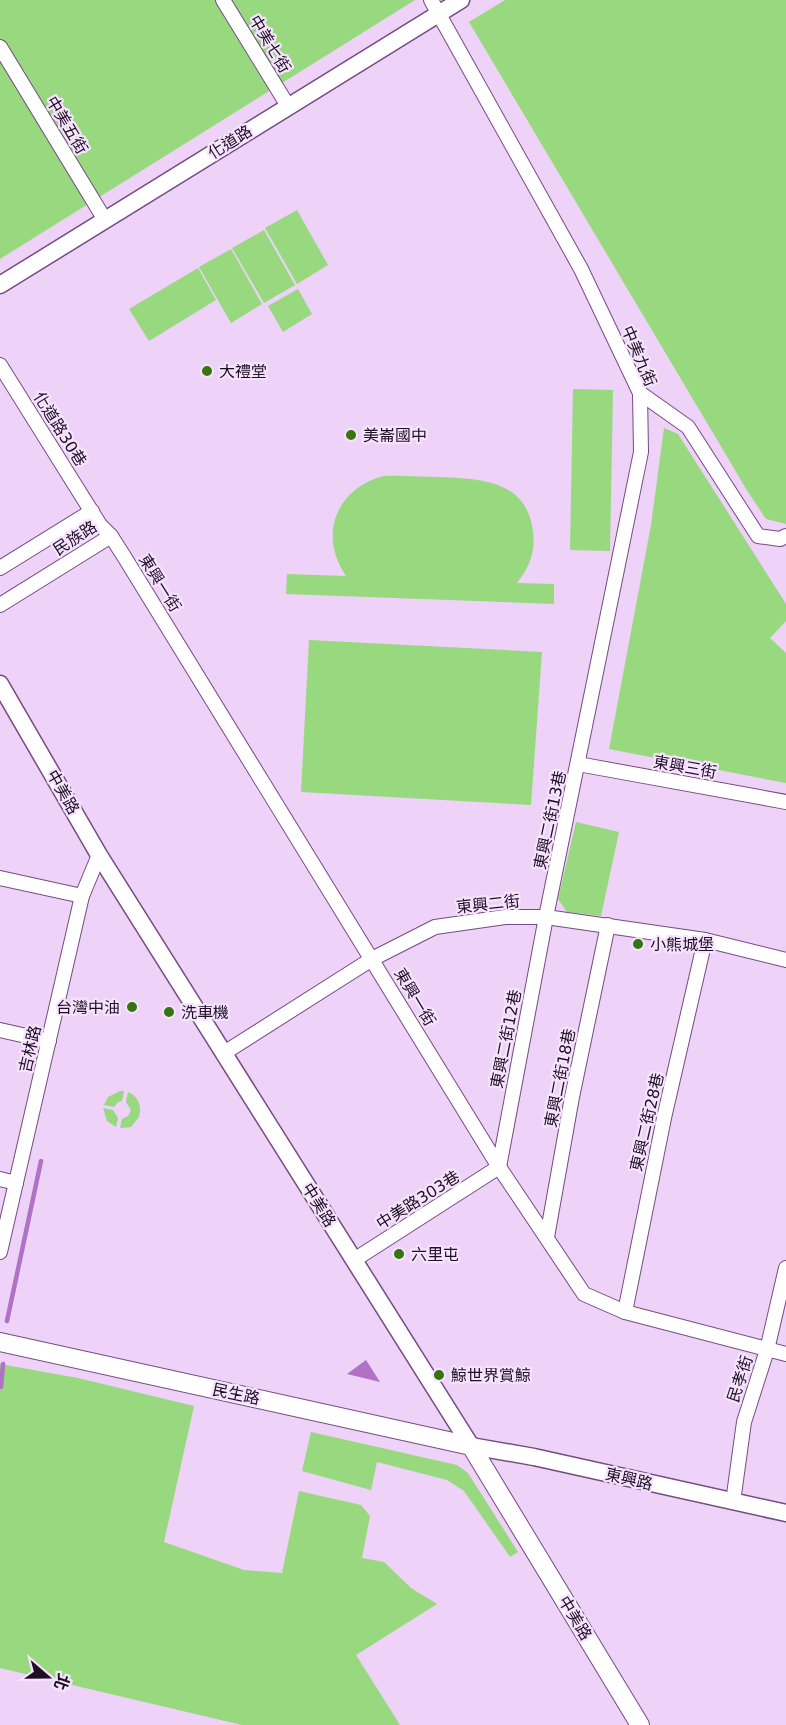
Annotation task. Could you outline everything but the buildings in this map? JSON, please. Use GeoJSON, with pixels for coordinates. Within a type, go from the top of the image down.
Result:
{"type":"FeatureCollection","features":[{"type":"Feature","properties":{"kind":"main road","name":"民生路"},"geometry":{"type":"LineString","coordinates":[[0,1342],[471,1446]]}},
{"type":"Feature","properties":{"kind":"main road","name":"中美路"},"geometry":{"type":"LineString","coordinates":[[471,1446],[640,1725]]}},
{"type":"Feature","properties":{"kind":"street","name":"中美七街"},"geometry":{"type":"LineString","coordinates":[[223,0],[288,106]]}},
{"type":"Feature","properties":{"kind":"street","name":"化道路"},"geometry":{"type":"LineString","coordinates":[[0,285],[288,106],[435,7],[461,0]]}},
{"type":"Feature","properties":{"kind":"street","name":"中美九街"},"geometry":{"type":"LineString","coordinates":[[435,7],[582,269],[640,393],[641,452],[578,764]]}},
{"type":"Feature","properties":{"kind":"street","name":"中美五街"},"geometry":{"type":"LineString","coordinates":[[0,47],[105,220]]}},
{"type":"Feature","properties":{"kind":"street","name":"化道路30巷"},"geometry":{"type":"LineString","coordinates":[[0,364],[92,511]]}},
{"type":"Feature","properties":{"kind":"street"},"geometry":{"type":"LineString","coordinates":[[640,393],[688,427],[758,536],[780,539],[786,536]]}},
{"type":"Feature","properties":{"kind":"street","name":"民族路"},"geometry":{"type":"LineString","coordinates":[[0,568],[92,511],[100,525],[111,536],[0,605]]}},
{"type":"Feature","properties":{"kind":"street","name":"東興一街"},"geometry":{"type":"LineString","coordinates":[[111,536],[499,1167],[584,1294],[625,1312],[786,1354]]}},
{"type":"Feature","properties":{"kind":"street","name":"中美路"},"geometry":{"type":"LineString","coordinates":[[0,684],[99,855],[471,1446]]}},
{"type":"Feature","properties":{"kind":"street","name":"東興三街"},"geometry":{"type":"LineString","coordinates":[[578,764],[786,802]]}},
{"type":"Feature","properties":{"kind":"street","name":"東興二街13巷"},"geometry":{"type":"LineString","coordinates":[[546,917],[578,764]]}},
{"type":"Feature","properties":{"kind":"street","name":"吉林路"},"geometry":{"type":"LineString","coordinates":[[0,1252],[81,896],[99,855]]}},
{"type":"Feature","properties":{"kind":"street"},"geometry":{"type":"LineString","coordinates":[[1,882],[81,896]]}},
{"type":"Feature","properties":{"kind":"street","name":"東興二街"},"geometry":{"type":"LineString","coordinates":[[224,1053],[372,959],[435,927],[505,916],[546,917],[705,940],[786,960]]}},
{"type":"Feature","properties":{"kind":"street","name":"東興二街12巷"},"geometry":{"type":"LineString","coordinates":[[499,1167],[546,917]]}},
{"type":"Feature","properties":{"kind":"street","name":"東興二街18巷"},"geometry":{"type":"LineString","coordinates":[[547,1237],[572,1097],[608,925]]}},
{"type":"Feature","properties":{"kind":"street","name":"東興二街28巷"},"geometry":{"type":"LineString","coordinates":[[625,1312],[664,1118],[705,940]]}},
{"type":"Feature","properties":{"kind":"street"},"geometry":{"type":"LineString","coordinates":[[0,1030],[49,1041]]}},
{"type":"Feature","properties":{"kind":"street","name":"中美路303巷"},"geometry":{"type":"LineString","coordinates":[[354,1260],[499,1167]]}},
{"type":"Feature","properties":{"kind":"street"},"geometry":{"type":"LineString","coordinates":[[0,1179],[16,1183]]}},
{"type":"Feature","properties":{"kind":"street","name":"民孝街"},"geometry":{"type":"LineString","coordinates":[[733,1502],[744,1422],[767,1350],[786,1268]]}},
{"type":"Feature","properties":{"kind":"street","name":"東興路"},"geometry":{"type":"LineString","coordinates":[[471,1446],[534,1457],[786,1514]]}},
{"type":"Feature","properties":{"kind":"green space"},"geometry":{"type":"Polygon","coordinates":[[[0,0],[415,0],[0,259],[0,0]]]}},
{"type":"Feature","properties":{"kind":"green space"},"geometry":{"type":"Polygon","coordinates":[[[505,0],[786,0],[786,524],[766,519],[748,492],[469,22],[505,0]]]}},
{"type":"Feature","properties":{"kind":"green space"},"geometry":{"type":"Polygon","coordinates":[[[297,210],[328,265],[297,284],[265,228],[297,210]]]}},
{"type":"Feature","properties":{"kind":"green space"},"geometry":{"type":"Polygon","coordinates":[[[264,230],[295,285],[264,303],[232,248],[264,230]]]}},
{"type":"Feature","properties":{"kind":"green space"},"geometry":{"type":"Polygon","coordinates":[[[231,249],[262,304],[231,323],[199,267],[231,249]]]}},
{"type":"Feature","properties":{"kind":"green space"},"geometry":{"type":"Polygon","coordinates":[[[198,268],[216,300],[149,341],[129,309],[198,268]]]}},
{"type":"Feature","properties":{"kind":"green space"},"geometry":{"type":"Polygon","coordinates":[[[298,289],[312,314],[283,332],[268,306],[298,289]]]}},
{"type":"Feature","properties":{"kind":"green space"},"geometry":{"type":"Polygon","coordinates":[[[573,389],[613,390],[610,551],[570,550],[573,389]]]}},
{"type":"Feature","properties":{"kind":"green space"},"geometry":{"type":"Polygon","coordinates":[[[664,428],[678,434],[786,604],[786,621],[770,638],[786,653],[786,783],[609,749],[651,525],[664,428]]]}},
{"type":"Feature","properties":{"kind":"green space"},"geometry":{"type":"Polygon","coordinates":[[[384,476],[471,479],[500,486],[512,492],[522,502],[529,515],[534,539],[531,559],[517,583],[554,584],[554,604],[286,594],[287,574],[346,576],[333,545],[336,515],[354,491],[367,482],[384,476]]]}},
{"type":"Feature","properties":{"kind":"green space"},"geometry":{"type":"Polygon","coordinates":[[[309,640],[542,652],[531,805],[301,792],[309,640]]]}},
{"type":"Feature","properties":{"kind":"green space"},"geometry":{"type":"Polygon","coordinates":[[[576,822],[619,832],[601,916],[567,912],[558,899],[576,822]]]}},
{"type":"Feature","properties":{"kind":"green space"},"geometry":{"type":"Polygon","coordinates":[[[124,1091],[122,1101],[114,1107],[104,1105],[108,1097],[124,1091]]]}},
{"type":"Feature","properties":{"kind":"green space"},"geometry":{"type":"Polygon","coordinates":[[[128,1092],[139,1102],[139,1117],[131,1127],[120,1128],[122,1119],[128,1116],[131,1110],[126,1102],[128,1092]]]}},
{"type":"Feature","properties":{"kind":"green space"},"geometry":{"type":"Polygon","coordinates":[[[103,1108],[113,1110],[118,1118],[116,1127],[107,1121],[103,1108]]]}},
{"type":"Feature","properties":{"kind":"green space"},"geometry":{"type":"Polygon","coordinates":[[[0,1364],[78,1378],[194,1406],[164,1542],[244,1570],[282,1573],[299,1491],[361,1505],[370,1516],[362,1558],[384,1562],[411,1588],[437,1604],[356,1655],[400,1725],[242,1725],[0,1668],[0,1364]]]}},
{"type":"Feature","properties":{"kind":"green space"},"geometry":{"type":"Polygon","coordinates":[[[311,1432],[457,1465],[468,1473],[518,1552],[510,1557],[464,1491],[447,1480],[377,1462],[371,1490],[302,1471],[311,1432]]]}},
{"type":"Feature","properties":{"kind":"shaded area"},"geometry":{"type":"Polygon","coordinates":[[[366,1360],[380,1382],[347,1374],[366,1360]]]}},
{"type":"Feature","properties":{"kind":"waterway"},"geometry":{"type":"LineString","coordinates":[[7,1321],[41,1161]]}},
{"type":"Feature","properties":{"kind":"waterway"},"geometry":{"type":"LineString","coordinates":[[1,1387],[3,1364]]}},
{"type":"Feature","properties":{"kind":"place","name":"大禮堂"},"geometry":{"type":"Point","coordinates":[207,371]}},
{"type":"Feature","properties":{"kind":"place","name":"美崙國中"},"geometry":{"type":"Point","coordinates":[351,435]}},
{"type":"Feature","properties":{"kind":"place","name":"小熊城堡"},"geometry":{"type":"Point","coordinates":[638,944]}},
{"type":"Feature","properties":{"kind":"place","name":"台灣中油"},"geometry":{"type":"Point","coordinates":[132,1007]}},
{"type":"Feature","properties":{"kind":"place","name":"洗車機"},"geometry":{"type":"Point","coordinates":[169,1012]}},
{"type":"Feature","properties":{"kind":"place","name":"六里屯"},"geometry":{"type":"Point","coordinates":[399,1254]}},
{"type":"Feature","properties":{"kind":"place","name":"鯨世界賞鯨"},"geometry":{"type":"Point","coordinates":[439,1375]}}]}
